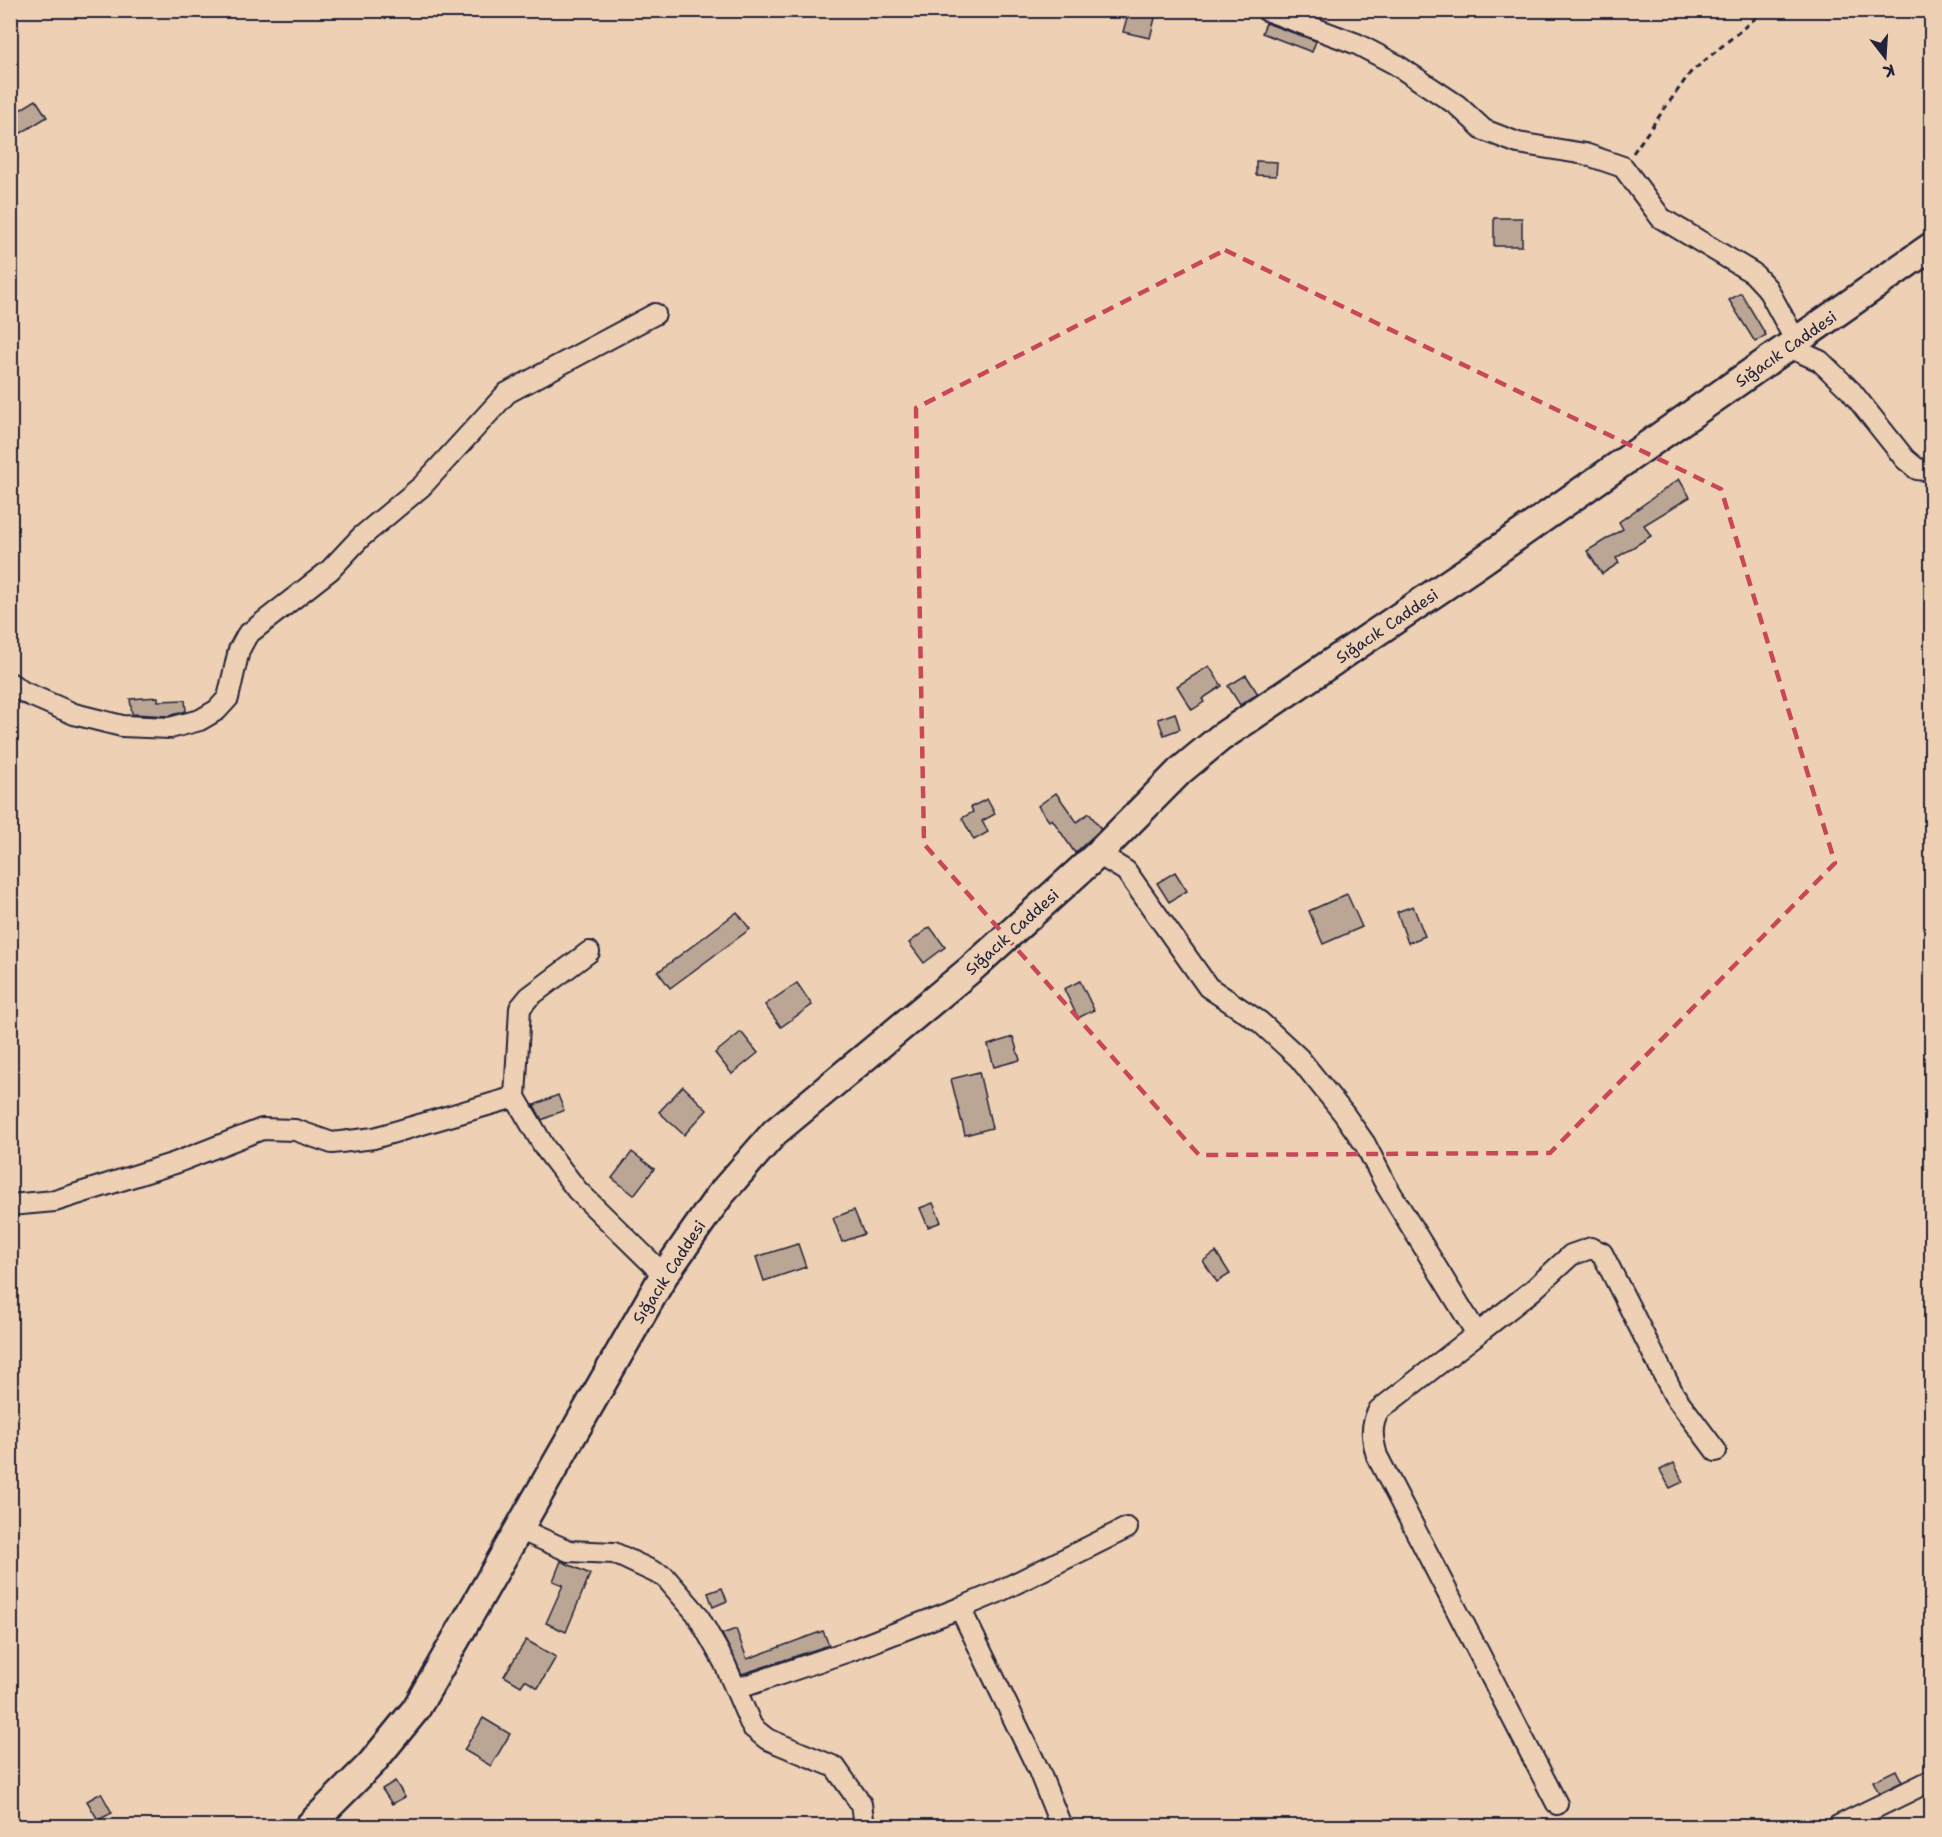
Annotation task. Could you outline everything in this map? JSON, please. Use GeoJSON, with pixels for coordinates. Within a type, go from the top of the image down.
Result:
{"type":"FeatureCollection","features":[{"type":"Feature","properties":{"kind":"main road","name":"Sığacık Caddesi"},"geometry":{"type":"LineString","coordinates":[[309,1827],[371,1764],[416,1709],[664,1275],[720,1195],[775,1132],[971,969],[1098,854],[1180,771],[1220,738],[1476,565],[1932,246]]}},
{"type":"Feature","properties":{"kind":"street"},"geometry":{"type":"LineString","coordinates":[[1266,10],[1357,44],[1395,64],[1456,105],[1484,130],[1518,143],[1585,154],[1623,167],[1661,218],[1752,273],[1767,288],[1792,334],[1789,347],[1820,362],[1851,391],[1905,459],[1917,469],[1932,471]]}},
{"type":"Feature","properties":{"kind":"street"},"geometry":{"type":"LineString","coordinates":[[10,683],[23,692],[74,714],[122,726],[170,728],[200,720],[217,710],[228,698],[239,650],[247,635],[330,570],[361,537],[422,486],[507,393],[655,314]]}},
{"type":"Feature","properties":{"kind":"street"},"geometry":{"type":"LineString","coordinates":[[1098,854],[1126,871],[1208,987],[1260,1022],[1299,1058],[1344,1114],[1365,1144],[1386,1185],[1477,1334]]}},
{"type":"Feature","properties":{"kind":"street"},"geometry":{"type":"LineString","coordinates":[[589,952],[529,997],[520,1008],[515,1097],[545,1148],[577,1190],[664,1275]]}},
{"type":"Feature","properties":{"kind":"street"},"geometry":{"type":"LineString","coordinates":[[10,1205],[55,1201],[175,1163],[262,1129],[295,1130],[332,1143],[374,1138],[515,1097]]}},
{"type":"Feature","properties":{"kind":"street"},"geometry":{"type":"LineString","coordinates":[[1557,1804],[1377,1456],[1372,1439],[1372,1423],[1379,1410],[1533,1290],[1572,1255],[1591,1248],[1602,1253],[1674,1395],[1716,1451]]}},
{"type":"Feature","properties":{"kind":"street"},"geometry":{"type":"LineString","coordinates":[[736,1689],[852,1650],[960,1608],[996,1593],[1127,1528]]}},
{"type":"Feature","properties":{"kind":"street"},"geometry":{"type":"LineString","coordinates":[[520,1530],[569,1551],[614,1553],[665,1577],[697,1614],[736,1689],[752,1727],[767,1739],[835,1767],[861,1804],[864,1827]]}},
{"type":"Feature","properties":{"kind":"street"},"geometry":{"type":"LineString","coordinates":[[960,1608],[1039,1771],[1061,1827]]}},
{"type":"Feature","properties":{"kind":"street"},"geometry":{"type":"LineString","coordinates":[[1838,1827],[1932,1780]]}},
{"type":"Feature","properties":{"kind":"path"},"geometry":{"type":"LineString","coordinates":[[1623,167],[1690,73],[1765,10]]}},
{"type":"Feature","properties":{"kind":"highlighted area"},"geometry":{"type":"Polygon","coordinates":[[[1225,250],[1721,489],[1835,863],[1550,1153],[1199,1155],[924,844],[916,408],[1225,250]]]}},
{"type":"Feature","properties":{"kind":"building"},"geometry":{"type":"Polygon","coordinates":[[[1129,10],[1157,10],[1150,38],[1123,32],[1129,10]]]}},
{"type":"Feature","properties":{"kind":"building"},"geometry":{"type":"Polygon","coordinates":[[[1266,23],[1316,41],[1312,52],[1262,33],[1266,23]]]}},
{"type":"Feature","properties":{"kind":"building"},"geometry":{"type":"Polygon","coordinates":[[[36,100],[47,117],[18,135],[10,122],[10,116],[36,100]]]}},
{"type":"Feature","properties":{"kind":"building"},"geometry":{"type":"Polygon","coordinates":[[[1256,161],[1277,162],[1276,176],[1256,175],[1256,161]]]}},
{"type":"Feature","properties":{"kind":"building"},"geometry":{"type":"Polygon","coordinates":[[[1494,218],[1522,218],[1522,246],[1494,246],[1494,218]]]}},
{"type":"Feature","properties":{"kind":"building"},"geometry":{"type":"Polygon","coordinates":[[[1741,293],[1766,335],[1755,342],[1729,300],[1741,293]]]}},
{"type":"Feature","properties":{"kind":"building"},"geometry":{"type":"Polygon","coordinates":[[[1679,479],[1690,497],[1644,525],[1651,536],[1616,558],[1619,563],[1602,574],[1587,551],[1623,529],[1619,522],[1679,479]]]}},
{"type":"Feature","properties":{"kind":"building"},"geometry":{"type":"Polygon","coordinates":[[[1209,666],[1222,686],[1202,699],[1204,702],[1192,710],[1177,686],[1209,666]]]}},
{"type":"Feature","properties":{"kind":"building"},"geometry":{"type":"Polygon","coordinates":[[[1246,675],[1258,694],[1240,705],[1228,686],[1246,675]]]}},
{"type":"Feature","properties":{"kind":"building"},"geometry":{"type":"Polygon","coordinates":[[[158,697],[158,701],[185,700],[186,711],[169,716],[132,714],[130,699],[158,697]]]}},
{"type":"Feature","properties":{"kind":"building"},"geometry":{"type":"Polygon","coordinates":[[[1175,713],[1180,729],[1164,735],[1158,719],[1175,713]]]}},
{"type":"Feature","properties":{"kind":"building"},"geometry":{"type":"Polygon","coordinates":[[[1056,793],[1077,822],[1089,813],[1101,829],[1075,853],[1052,819],[1049,821],[1038,806],[1056,793]]]}},
{"type":"Feature","properties":{"kind":"building"},"geometry":{"type":"Polygon","coordinates":[[[987,799],[995,814],[982,821],[988,832],[974,840],[962,818],[973,812],[971,807],[987,799]]]}},
{"type":"Feature","properties":{"kind":"building"},"geometry":{"type":"Polygon","coordinates":[[[1175,872],[1187,891],[1169,902],[1157,883],[1175,872]]]}},
{"type":"Feature","properties":{"kind":"building"},"geometry":{"type":"Polygon","coordinates":[[[1347,894],[1362,927],[1323,944],[1309,911],[1347,894]]]}},
{"type":"Feature","properties":{"kind":"building"},"geometry":{"type":"Polygon","coordinates":[[[1413,906],[1425,936],[1408,943],[1397,912],[1413,906]]]}},
{"type":"Feature","properties":{"kind":"building"},"geometry":{"type":"Polygon","coordinates":[[[737,912],[750,929],[670,988],[658,972],[737,912]]]}},
{"type":"Feature","properties":{"kind":"building"},"geometry":{"type":"Polygon","coordinates":[[[930,927],[945,947],[924,963],[909,943],[930,927]]]}},
{"type":"Feature","properties":{"kind":"building"},"geometry":{"type":"Polygon","coordinates":[[[1080,981],[1094,1010],[1078,1018],[1064,989],[1080,981]]]}},
{"type":"Feature","properties":{"kind":"building"},"geometry":{"type":"Polygon","coordinates":[[[797,983],[812,1005],[781,1027],[765,1005],[797,983]]]}},
{"type":"Feature","properties":{"kind":"building"},"geometry":{"type":"Polygon","coordinates":[[[741,1032],[758,1053],[732,1074],[715,1053],[741,1032]]]}},
{"type":"Feature","properties":{"kind":"building"},"geometry":{"type":"Polygon","coordinates":[[[1013,1037],[1020,1060],[994,1067],[988,1045],[1013,1037]]]}},
{"type":"Feature","properties":{"kind":"building"},"geometry":{"type":"Polygon","coordinates":[[[979,1072],[992,1128],[965,1135],[951,1079],[979,1072]]]}},
{"type":"Feature","properties":{"kind":"building"},"geometry":{"type":"Polygon","coordinates":[[[683,1086],[707,1110],[684,1135],[659,1112],[683,1086]]]}},
{"type":"Feature","properties":{"kind":"building"},"geometry":{"type":"Polygon","coordinates":[[[558,1095],[564,1110],[542,1120],[534,1105],[558,1095]]]}},
{"type":"Feature","properties":{"kind":"building"},"geometry":{"type":"Polygon","coordinates":[[[632,1152],[654,1169],[634,1195],[612,1178],[632,1152]]]}},
{"type":"Feature","properties":{"kind":"building"},"geometry":{"type":"Polygon","coordinates":[[[933,1203],[941,1222],[928,1227],[920,1208],[933,1203]]]}},
{"type":"Feature","properties":{"kind":"building"},"geometry":{"type":"Polygon","coordinates":[[[854,1210],[864,1234],[842,1242],[833,1218],[854,1210]]]}},
{"type":"Feature","properties":{"kind":"building"},"geometry":{"type":"Polygon","coordinates":[[[798,1244],[806,1267],[764,1281],[756,1257],[798,1244]]]}},
{"type":"Feature","properties":{"kind":"building"},"geometry":{"type":"Polygon","coordinates":[[[1216,1252],[1230,1274],[1217,1282],[1203,1261],[1216,1252]]]}},
{"type":"Feature","properties":{"kind":"building"},"geometry":{"type":"Polygon","coordinates":[[[1674,1463],[1683,1482],[1670,1488],[1660,1470],[1674,1463]]]}},
{"type":"Feature","properties":{"kind":"building"},"geometry":{"type":"Polygon","coordinates":[[[561,1561],[590,1574],[566,1632],[546,1623],[563,1585],[553,1581],[561,1561]]]}},
{"type":"Feature","properties":{"kind":"building"},"geometry":{"type":"Polygon","coordinates":[[[722,1588],[727,1601],[713,1607],[708,1593],[722,1588]]]}},
{"type":"Feature","properties":{"kind":"building"},"geometry":{"type":"Polygon","coordinates":[[[736,1629],[747,1659],[823,1631],[829,1645],[742,1674],[722,1634],[736,1629]]]}},
{"type":"Feature","properties":{"kind":"building"},"geometry":{"type":"Polygon","coordinates":[[[526,1640],[556,1657],[538,1688],[525,1680],[521,1686],[504,1676],[526,1640]]]}},
{"type":"Feature","properties":{"kind":"building"},"geometry":{"type":"Polygon","coordinates":[[[483,1718],[510,1734],[491,1766],[464,1750],[483,1718]]]}},
{"type":"Feature","properties":{"kind":"building"},"geometry":{"type":"Polygon","coordinates":[[[1896,1770],[1902,1782],[1879,1793],[1873,1781],[1896,1770]]]}},
{"type":"Feature","properties":{"kind":"building"},"geometry":{"type":"Polygon","coordinates":[[[395,1781],[405,1797],[392,1804],[382,1789],[395,1781]]]}},
{"type":"Feature","properties":{"kind":"building"},"geometry":{"type":"Polygon","coordinates":[[[101,1793],[112,1813],[98,1820],[87,1801],[101,1793]]]}}]}
